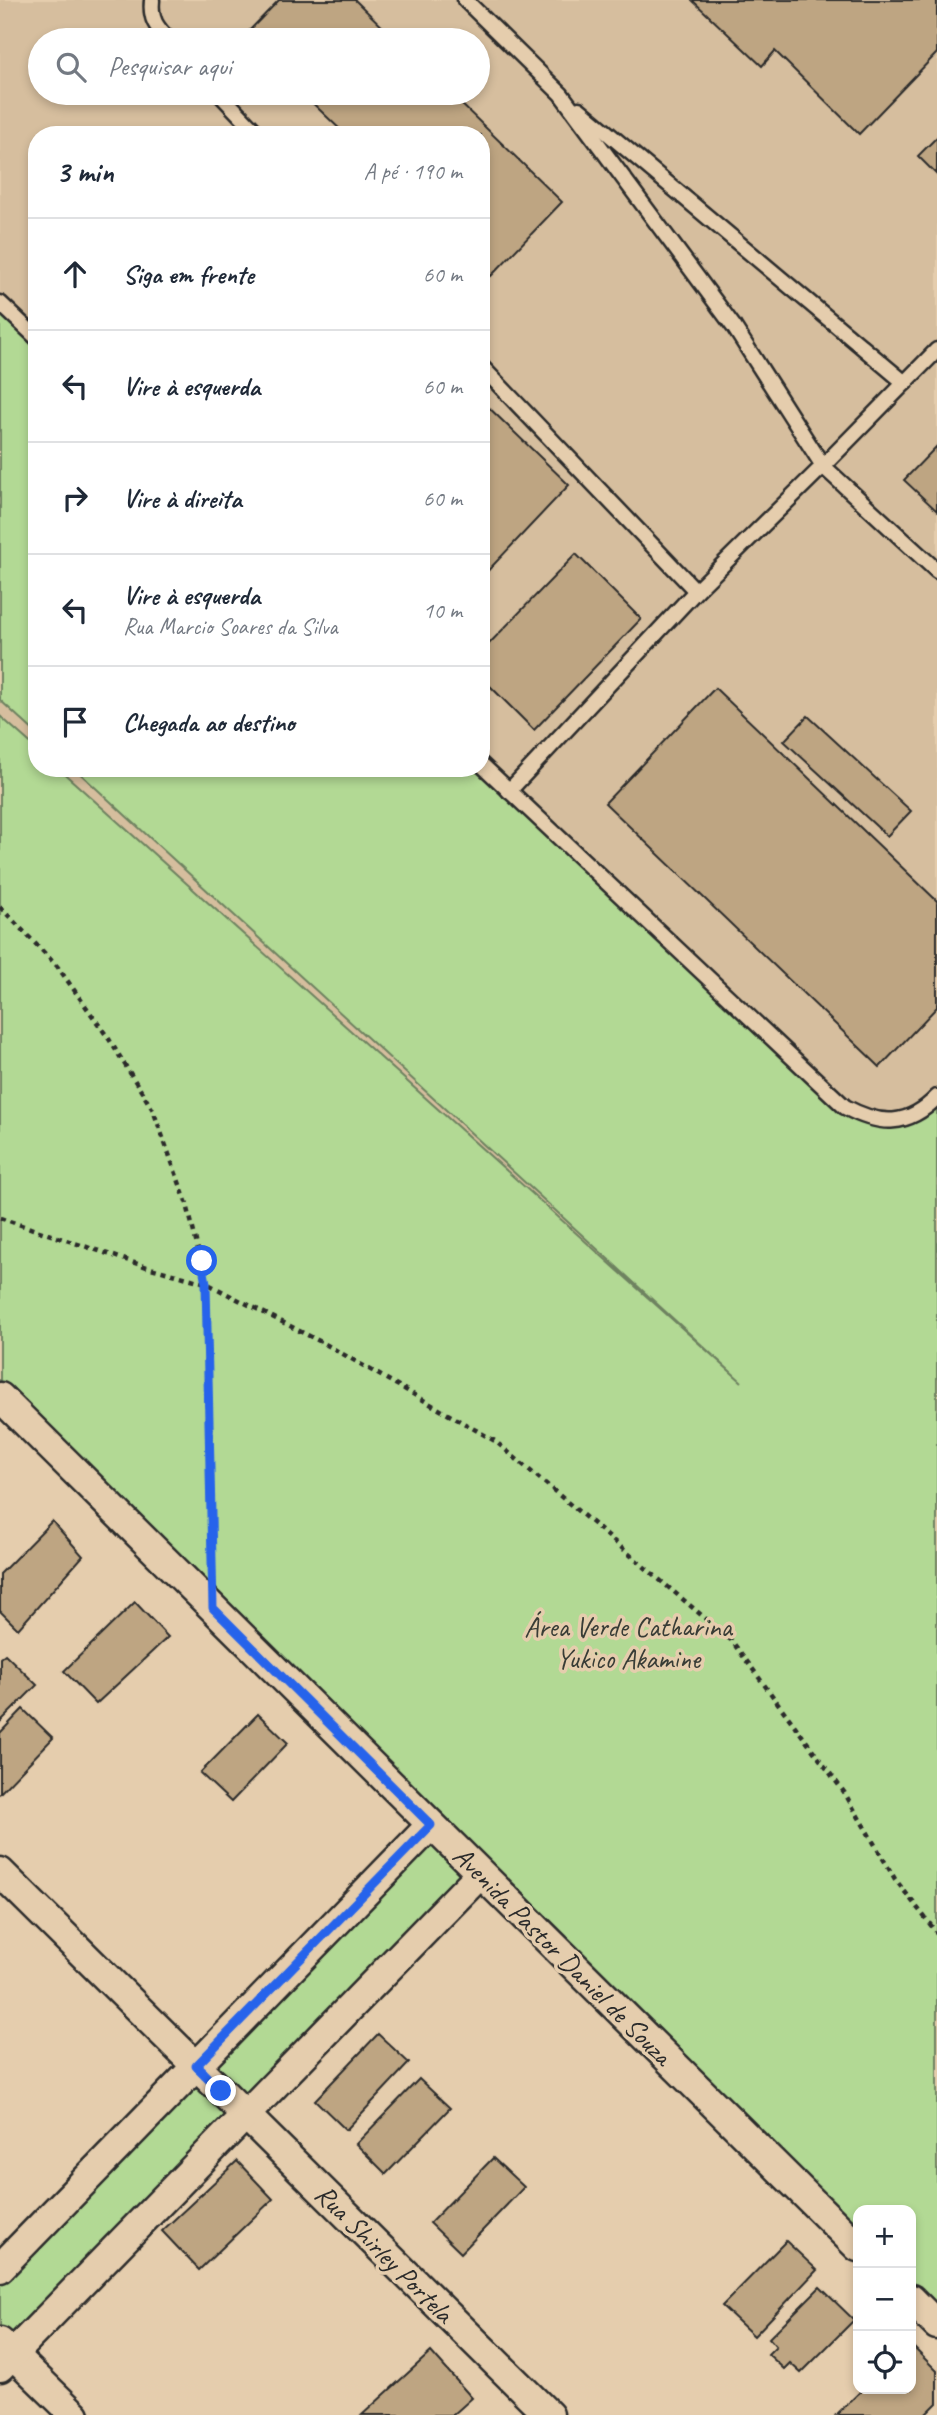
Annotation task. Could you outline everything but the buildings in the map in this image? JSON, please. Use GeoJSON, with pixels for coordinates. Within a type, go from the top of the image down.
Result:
{"type":"FeatureCollection","features":[{"type":"Feature","properties":{"kind":"street","name":"Avenida Pastor Daniel de Souza"},"geometry":{"type":"LineString","coordinates":[[0,1397],[853,2242]]}},
{"type":"Feature","properties":{"kind":"street"},"geometry":{"type":"LineString","coordinates":[[0,2268],[431,1825]]}},
{"type":"Feature","properties":{"kind":"street","name":"Rua Shirley Portela"},"geometry":{"type":"LineString","coordinates":[[0,1872],[549,2415]]}},
{"type":"Feature","properties":{"kind":"street"},"geometry":{"type":"LineString","coordinates":[[75,2415],[4,2354],[246,2115],[480,1874]]}},
{"type":"Feature","properties":{"kind":"street"},"geometry":{"type":"LineString","coordinates":[[916,2304],[937,2325]]}},
{"type":"Feature","properties":{"kind":"lane"},"geometry":{"type":"LineString","coordinates":[[152,0],[151,12],[157,28]]}},
{"type":"Feature","properties":{"kind":"lane"},"geometry":{"type":"LineString","coordinates":[[465,0],[561,94],[905,383]]}},
{"type":"Feature","properties":{"kind":"lane"},"geometry":{"type":"LineString","coordinates":[[561,94],[734,327],[823,466],[937,571]]}},
{"type":"Feature","properties":{"kind":"lane"},"geometry":{"type":"LineString","coordinates":[[231,105],[251,126]]}},
{"type":"Feature","properties":{"kind":"lane"},"geometry":{"type":"LineString","coordinates":[[0,303],[28,329]]}},
{"type":"Feature","properties":{"kind":"lane"},"geometry":{"type":"LineString","coordinates":[[509,790],[696,591],[937,350]]}},
{"type":"Feature","properties":{"kind":"lane"},"geometry":{"type":"LineString","coordinates":[[490,375],[696,591]]}},
{"type":"Feature","properties":{"kind":"lane"},"geometry":{"type":"LineString","coordinates":[[490,772],[845,1107],[866,1118],[896,1122],[924,1110],[937,1097]]}},
{"type":"Feature","properties":{"kind":"path"},"geometry":{"type":"LineString","coordinates":[[0,907],[57,966],[109,1039],[153,1110],[187,1204],[206,1283],[213,1608]]}},
{"type":"Feature","properties":{"kind":"path"},"geometry":{"type":"LineString","coordinates":[[0,1217],[147,1267],[206,1283],[327,1345],[495,1441],[731,1640],[844,1793],[895,1879],[937,1933]]}},
{"type":"Feature","properties":{"kind":"shaded area"},"geometry":{"type":"Polygon","coordinates":[[[0,0],[937,0],[937,1252],[817,1450],[68,777],[490,777],[490,126],[28,126],[28,741],[0,716],[0,0]]]}},
{"type":"Feature","properties":{"kind":"green space"},"geometry":{"type":"Polygon","coordinates":[[[0,303],[28,329],[28,726],[0,700],[0,303]]]}},
{"type":"Feature","properties":{"kind":"green space","name":"Área Verde Catharina Yukico Akamine"},"geometry":{"type":"Polygon","coordinates":[[[0,716],[28,741],[28,777],[68,777],[742,1382],[84,777],[490,776],[845,1107],[896,1122],[937,1097],[937,2325],[916,2304],[916,2205],[853,2205],[853,2242],[480,1874],[0,2367],[0,2268],[431,1825],[0,1397],[0,716]]]}},
{"type":"Feature","properties":{"kind":"route"},"geometry":{"type":"LineString","coordinates":[[202,1261],[206,1283],[213,1608],[431,1825],[196,2066],[221,2091]]}}]}
